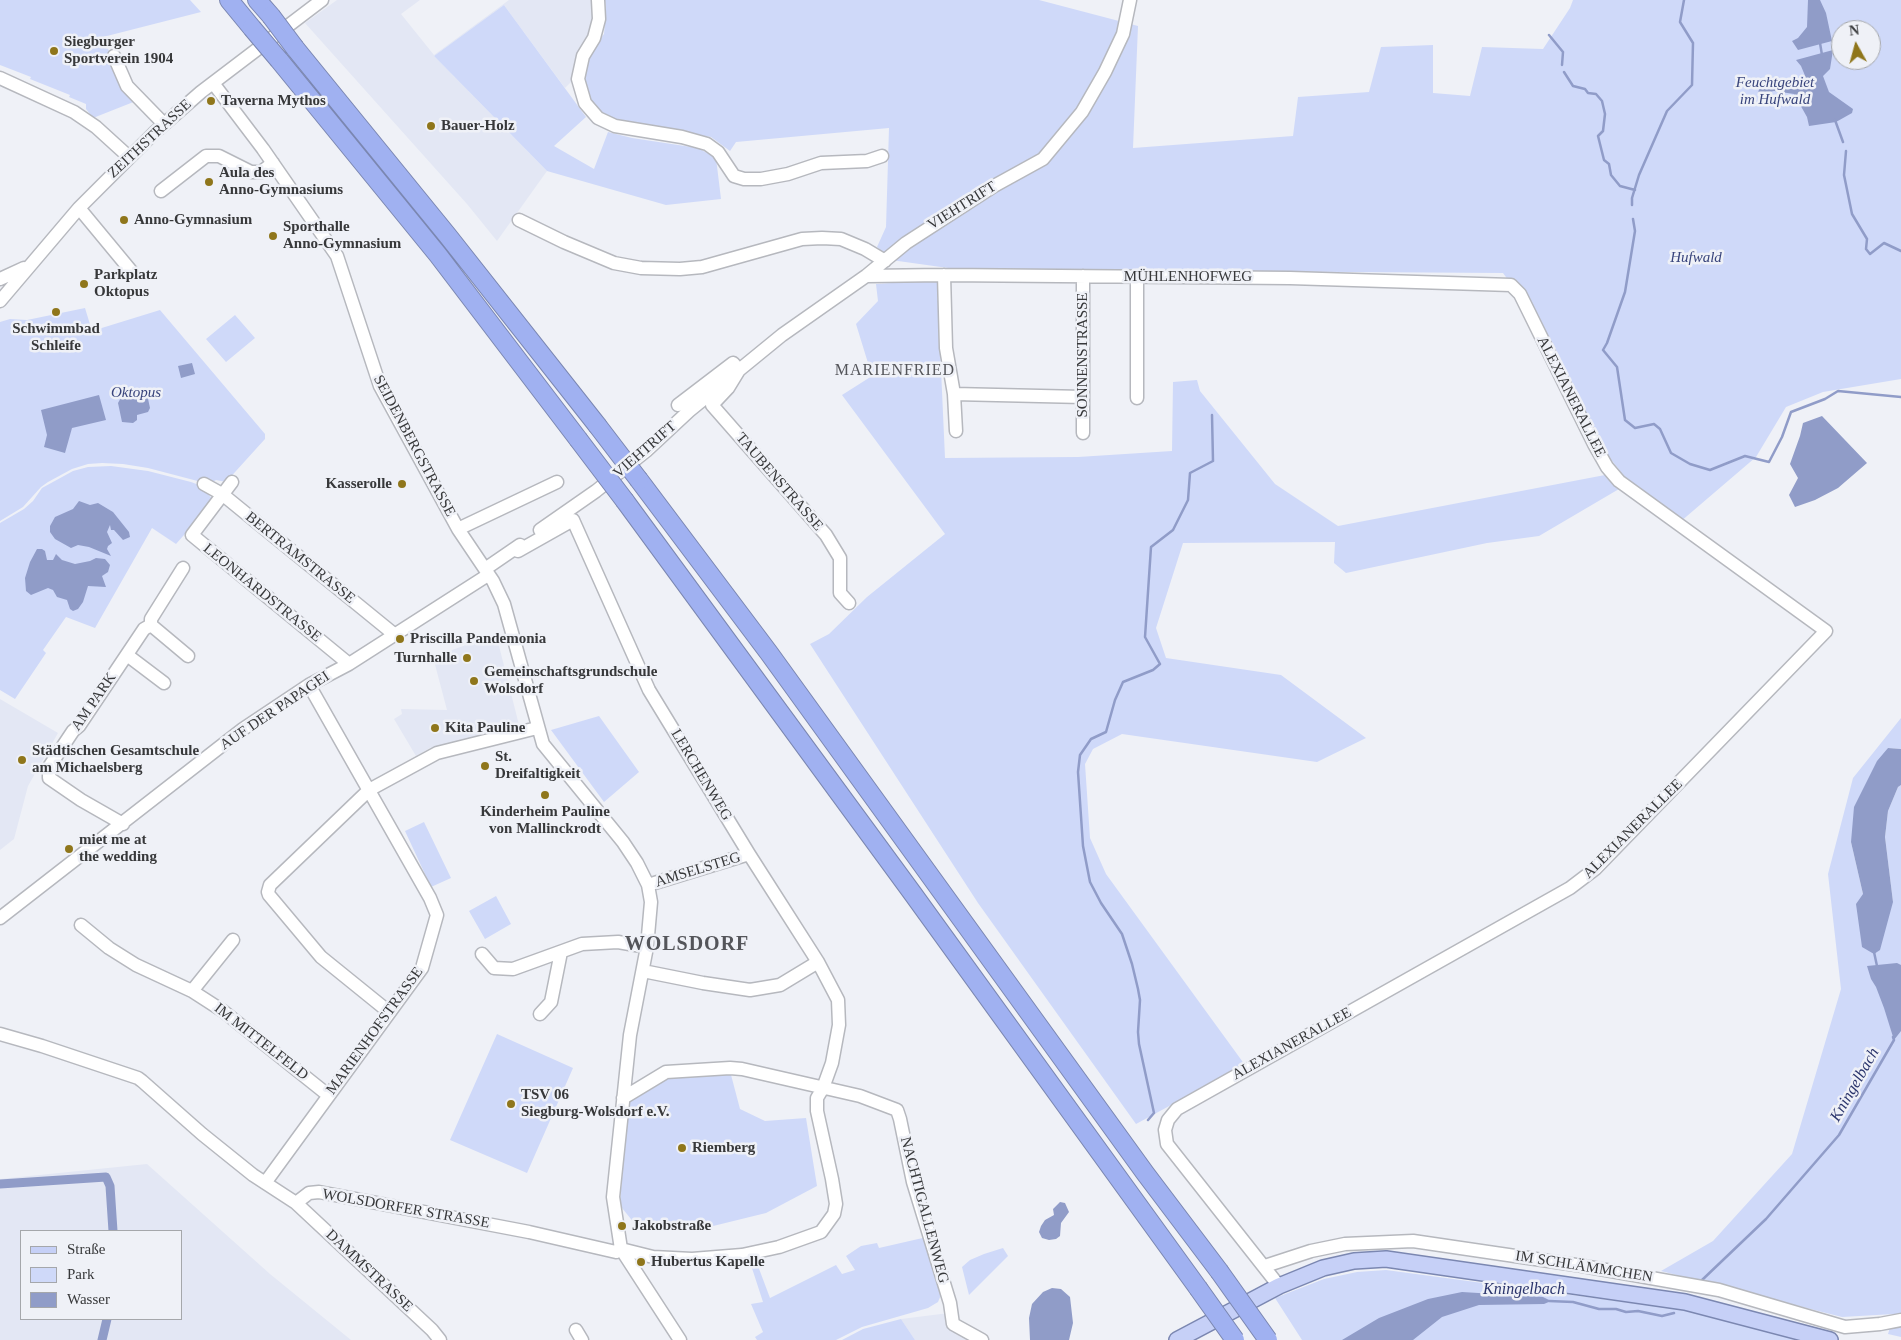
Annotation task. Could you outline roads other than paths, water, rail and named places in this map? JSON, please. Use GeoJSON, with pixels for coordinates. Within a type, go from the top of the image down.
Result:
{"type":"FeatureCollection","features":[{"type":"Feature","properties":{"kind":"highway"},"geometry":{"type":"LineString","coordinates":[[258,0],[448,236],[639,480],[775,661],[1268,1340]]}},
{"type":"Feature","properties":{"kind":"highway"},"geometry":{"type":"LineString","coordinates":[[230,3],[279,60],[438,255],[625,501],[914,894],[1235,1340]]}},
{"type":"Feature","properties":{"kind":"main road"},"geometry":{"type":"LineString","coordinates":[[1177,1340],[1279,1286],[1323,1268],[1354,1261],[1386,1259],[1684,1302],[1830,1340]]}},
{"type":"Feature","properties":{"kind":"street","name":"ZEITHSTRASSE"},"geometry":{"type":"LineString","coordinates":[[0,301],[79,208],[164,124],[213,83],[322,0]]}},
{"type":"Feature","properties":{"kind":"street"},"geometry":{"type":"LineString","coordinates":[[598,0],[598,19],[594,38],[583,56],[578,80],[585,103],[598,118],[615,126],[682,137],[707,144],[718,152],[734,176],[744,179],[788,174],[820,164],[868,161],[882,156]]}},
{"type":"Feature","properties":{"kind":"street","name":"VIEHTRIFT"},"geometry":{"type":"LineString","coordinates":[[596,491],[782,335],[866,276],[906,243],[956,209],[1042,159],[1082,112],[1105,72],[1122,34],[1130,0]]}},
{"type":"Feature","properties":{"kind":"street"},"geometry":{"type":"LineString","coordinates":[[114,56],[127,86],[164,124]]}},
{"type":"Feature","properties":{"kind":"street"},"geometry":{"type":"LineString","coordinates":[[0,78],[74,112],[96,127],[129,157]]}},
{"type":"Feature","properties":{"kind":"street","name":"SEIDENBERGSTRASSE"},"geometry":{"type":"LineString","coordinates":[[213,83],[337,256],[380,386],[458,529],[486,572]]}},
{"type":"Feature","properties":{"kind":"street"},"geometry":{"type":"LineString","coordinates":[[161,191],[206,156],[219,156],[251,172],[261,172],[272,163]]}},
{"type":"Feature","properties":{"kind":"street"},"geometry":{"type":"LineString","coordinates":[[79,208],[132,272]]}},
{"type":"Feature","properties":{"kind":"street"},"geometry":{"type":"LineString","coordinates":[[519,220],[614,263],[641,268],[680,270],[702,267],[802,239],[822,238],[841,239],[885,261]]}},
{"type":"Feature","properties":{"kind":"street"},"geometry":{"type":"LineString","coordinates":[[0,279],[28,266]]}},
{"type":"Feature","properties":{"kind":"street"},"geometry":{"type":"LineString","coordinates":[[944,275],[946,348],[954,394],[956,431]]}},
{"type":"Feature","properties":{"kind":"street","name":"MÜHLENHOFWEG"},"geometry":{"type":"LineString","coordinates":[[866,276],[1290,278],[1511,285]]}},
{"type":"Feature","properties":{"kind":"street","name":"SONNENSTRASSE"},"geometry":{"type":"LineString","coordinates":[[1083,276],[1083,433]]}},
{"type":"Feature","properties":{"kind":"street"},"geometry":{"type":"LineString","coordinates":[[1137,277],[1137,398]]}},
{"type":"Feature","properties":{"kind":"street","name":"ALEXIANERALLEE"},"geometry":{"type":"LineString","coordinates":[[1279,1286],[1167,1144],[1166,1125],[1177,1109],[1570,888],[1595,869],[1826,631],[1619,481],[1607,467],[1594,444],[1520,294],[1511,285]]}},
{"type":"Feature","properties":{"kind":"street","name":"VIEHTRIFT"},"geometry":{"type":"LineString","coordinates":[[678,405],[733,363],[739,370]]}},
{"type":"Feature","properties":{"kind":"street","name":"TAUBENSTRASSE"},"geometry":{"type":"LineString","coordinates":[[739,370],[728,388],[712,405],[826,535],[840,558],[840,593],[848,603]]}},
{"type":"Feature","properties":{"kind":"street"},"geometry":{"type":"LineString","coordinates":[[954,394],[1083,397]]}},
{"type":"Feature","properties":{"kind":"street"},"geometry":{"type":"LineString","coordinates":[[222,494],[232,482]]}},
{"type":"Feature","properties":{"kind":"street"},"geometry":{"type":"LineString","coordinates":[[458,529],[557,482]]}},
{"type":"Feature","properties":{"kind":"street","name":"BERTRAMSTRASSE"},"geometry":{"type":"LineString","coordinates":[[204,484],[222,494],[395,635]]}},
{"type":"Feature","properties":{"kind":"street","name":"AUF DER PAPAGEI"},"geometry":{"type":"LineString","coordinates":[[0,918],[243,729],[309,685],[349,664],[395,635],[486,572],[596,491]]}},
{"type":"Feature","properties":{"kind":"street","name":"LEONHARDSTRASSE"},"geometry":{"type":"LineString","coordinates":[[222,494],[192,535],[349,664]]}},
{"type":"Feature","properties":{"kind":"street","name":"LERCHENWEG"},"geometry":{"type":"LineString","coordinates":[[515,550],[518,551],[573,520],[649,690],[748,854],[818,962],[838,1000],[839,1025],[832,1063],[823,1088],[816,1098],[836,1204],[834,1214],[821,1232],[779,1247],[742,1255],[700,1259],[653,1256],[621,1248]]}},
{"type":"Feature","properties":{"kind":"street","name":"AM PARK"},"geometry":{"type":"LineString","coordinates":[[122,824],[81,800],[49,778],[49,767],[144,629],[151,625],[151,619],[183,568]]}},
{"type":"Feature","properties":{"kind":"street"},"geometry":{"type":"LineString","coordinates":[[486,572],[493,581],[504,604],[543,744],[623,842],[637,863],[648,885],[651,902],[647,947],[630,1035],[613,1197],[621,1248],[680,1340]]}},
{"type":"Feature","properties":{"kind":"street"},"geometry":{"type":"LineString","coordinates":[[151,625],[188,656]]}},
{"type":"Feature","properties":{"kind":"street"},"geometry":{"type":"LineString","coordinates":[[127,655],[164,683]]}},
{"type":"Feature","properties":{"kind":"street","name":"MARIENHOFSTRASSE"},"geometry":{"type":"LineString","coordinates":[[265,1183],[422,968],[437,915],[430,898],[370,790],[309,685]]}},
{"type":"Feature","properties":{"kind":"street"},"geometry":{"type":"LineString","coordinates":[[389,1012],[322,957],[268,892],[270,885],[370,790],[437,753],[537,728]]}},
{"type":"Feature","properties":{"kind":"street","name":"AMSELSTEG"},"geometry":{"type":"LineString","coordinates":[[648,885],[748,854]]}},
{"type":"Feature","properties":{"kind":"street","name":"IM MITTELFELD"},"geometry":{"type":"LineString","coordinates":[[81,925],[109,948],[136,965],[192,990],[237,1022],[328,1095]]}},
{"type":"Feature","properties":{"kind":"street"},"geometry":{"type":"LineString","coordinates":[[192,990],[232,940]]}},
{"type":"Feature","properties":{"kind":"street"},"geometry":{"type":"LineString","coordinates":[[482,954],[494,968],[513,969],[582,944],[618,942],[647,947]]}},
{"type":"Feature","properties":{"kind":"street"},"geometry":{"type":"LineString","coordinates":[[540,1014],[551,1002],[561,952]]}},
{"type":"Feature","properties":{"kind":"street"},"geometry":{"type":"LineString","coordinates":[[643,971],[750,990],[780,984],[818,962]]}},
{"type":"Feature","properties":{"kind":"street"},"geometry":{"type":"LineString","coordinates":[[0,1034],[138,1078],[202,1134],[265,1183],[296,1203]]}},
{"type":"Feature","properties":{"kind":"street"},"geometry":{"type":"LineString","coordinates":[[623,1098],[666,1072],[730,1068],[742,1069],[823,1088]]}},
{"type":"Feature","properties":{"kind":"street","name":"NACHTIGALLENWEG"},"geometry":{"type":"LineString","coordinates":[[823,1088],[860,1096],[897,1110],[913,1182],[942,1276],[953,1324],[982,1340]]}},
{"type":"Feature","properties":{"kind":"street","name":"WOLSDORFER STRASSE"},"geometry":{"type":"LineString","coordinates":[[296,1203],[309,1193],[318,1192],[510,1228],[616,1252],[621,1248]]}},
{"type":"Feature","properties":{"kind":"street","name":"DAMMSTRASSE"},"geometry":{"type":"LineString","coordinates":[[296,1203],[432,1330],[440,1340]]}},
{"type":"Feature","properties":{"kind":"street","name":"IM SCHLÄMMCHEN"},"geometry":{"type":"LineString","coordinates":[[1265,1266],[1311,1251],[1344,1244],[1413,1241],[1583,1266],[1718,1290],[1845,1327],[1901,1320]]}},
{"type":"Feature","properties":{"kind":"water"},"geometry":{"type":"Polygon","coordinates":[[[1808,0],[1820,0],[1826,13],[1831,41],[1798,50],[1792,41],[1798,38],[1807,27],[1808,0]]]}},
{"type":"Feature","properties":{"kind":"water"},"geometry":{"type":"Polygon","coordinates":[[[1831,51],[1830,69],[1823,76],[1829,92],[1853,109],[1852,113],[1836,122],[1809,126],[1807,117],[1794,94],[1774,91],[1758,94],[1759,89],[1770,79],[1788,84],[1806,78],[1796,60],[1831,51]]]}},
{"type":"Feature","properties":{"kind":"water"},"geometry":{"type":"Polygon","coordinates":[[[192,363],[195,374],[181,378],[178,366],[192,363]]]}},
{"type":"Feature","properties":{"kind":"water"},"geometry":{"type":"Polygon","coordinates":[[[139,390],[147,394],[150,408],[148,412],[137,415],[137,420],[133,423],[122,422],[118,403],[123,394],[139,390]]]}},
{"type":"Feature","properties":{"kind":"water"},"geometry":{"type":"Polygon","coordinates":[[[99,395],[106,420],[72,428],[65,453],[44,447],[47,435],[41,410],[99,395]]]}},
{"type":"Feature","properties":{"kind":"water"},"geometry":{"type":"Polygon","coordinates":[[[1822,416],[1867,463],[1838,488],[1815,500],[1795,507],[1789,495],[1798,478],[1790,464],[1803,423],[1822,416]]]}},
{"type":"Feature","properties":{"kind":"water"},"geometry":{"type":"Polygon","coordinates":[[[79,501],[90,505],[98,503],[113,512],[129,532],[130,537],[123,540],[114,530],[111,530],[110,525],[107,532],[112,543],[107,549],[111,556],[89,547],[78,545],[71,548],[55,539],[50,532],[50,526],[55,517],[73,509],[79,501]]]}},
{"type":"Feature","properties":{"kind":"water"},"geometry":{"type":"Polygon","coordinates":[[[37,549],[45,551],[47,560],[53,560],[56,554],[62,560],[75,564],[96,558],[105,559],[110,565],[108,572],[102,576],[106,587],[88,586],[83,602],[78,609],[73,611],[70,609],[67,600],[57,597],[53,590],[48,588],[31,595],[26,591],[25,578],[37,549]]]}},
{"type":"Feature","properties":{"kind":"water"},"geometry":{"type":"Polygon","coordinates":[[[1888,748],[1901,749],[1901,785],[1898,787],[1888,811],[1885,837],[1893,902],[1880,950],[1874,954],[1862,947],[1856,904],[1863,894],[1851,842],[1854,807],[1877,761],[1888,748]]]}},
{"type":"Feature","properties":{"kind":"water"},"geometry":{"type":"Polygon","coordinates":[[[1897,963],[1901,965],[1901,1031],[1894,1040],[1884,1008],[1867,966],[1897,963]]]}},
{"type":"Feature","properties":{"kind":"water"},"geometry":{"type":"Polygon","coordinates":[[[1060,1202],[1065,1203],[1069,1212],[1061,1223],[1060,1236],[1049,1240],[1042,1238],[1039,1232],[1041,1226],[1045,1220],[1054,1215],[1053,1209],[1060,1202]]]}},
{"type":"Feature","properties":{"kind":"water"},"geometry":{"type":"Polygon","coordinates":[[[1052,1288],[1061,1289],[1070,1297],[1073,1323],[1069,1340],[1030,1340],[1029,1318],[1032,1304],[1043,1292],[1052,1288]]]}},
{"type":"Feature","properties":{"kind":"water"},"geometry":{"type":"Polygon","coordinates":[[[1462,1292],[1543,1297],[1551,1301],[1544,1304],[1479,1305],[1442,1317],[1413,1340],[1342,1340],[1379,1318],[1428,1299],[1462,1292]]]}},
{"type":"Feature","properties":{"kind":"waterway"},"geometry":{"type":"LineString","coordinates":[[1632,205],[1632,198],[1639,175],[1667,111],[1692,85],[1693,43],[1680,22],[1684,0]]}},
{"type":"Feature","properties":{"kind":"waterway"},"geometry":{"type":"LineString","coordinates":[[1549,35],[1563,52],[1562,65]]}},
{"type":"Feature","properties":{"kind":"waterway"},"geometry":{"type":"LineString","coordinates":[[1820,43],[1822,55]]}},
{"type":"Feature","properties":{"kind":"waterway"},"geometry":{"type":"LineString","coordinates":[[1564,72],[1573,86],[1585,89],[1588,93],[1596,94],[1602,101],[1605,114],[1603,131],[1598,136],[1604,160],[1609,164],[1611,175],[1620,186],[1635,190]]}},
{"type":"Feature","properties":{"kind":"waterway"},"geometry":{"type":"LineString","coordinates":[[1835,120],[1843,142]]}},
{"type":"Feature","properties":{"kind":"waterway"},"geometry":{"type":"LineString","coordinates":[[1846,151],[1844,175],[1852,214],[1867,239],[1866,249],[1870,254],[1884,243],[1901,251]]}},
{"type":"Feature","properties":{"kind":"waterway"},"geometry":{"type":"LineString","coordinates":[[1633,219],[1635,231],[1625,292],[1603,350],[1617,367],[1625,420],[1635,428],[1654,424],[1660,429],[1671,453],[1690,464],[1710,470],[1745,456],[1769,462],[1782,437],[1791,412],[1825,399],[1838,391],[1901,397]]}},
{"type":"Feature","properties":{"kind":"waterway"},"geometry":{"type":"LineString","coordinates":[[1148,1120],[1154,1113],[1139,1044],[1140,1000],[1138,989],[1122,934],[1101,903],[1090,882],[1083,846],[1078,772],[1080,755],[1091,739],[1106,732],[1115,700],[1123,682],[1153,670],[1160,664],[1145,637],[1151,547],[1173,530],[1188,500],[1190,473],[1213,461],[1212,415]]}},
{"type":"Feature","properties":{"kind":"waterway","name":"Kningelbach"},"geometry":{"type":"LineString","coordinates":[[1874,952],[1877,966]]}},
{"type":"Feature","properties":{"kind":"waterway","name":"Kningelbach"},"geometry":{"type":"LineString","coordinates":[[1701,1281],[1766,1219],[1839,1135],[1894,1040],[1893,1037]]}},
{"type":"Feature","properties":{"kind":"waterway"},"geometry":{"type":"LineString","coordinates":[[0,1184],[106,1177],[110,1186],[113,1230]]}},
{"type":"Feature","properties":{"kind":"waterway","name":"Kningelbach"},"geometry":{"type":"LineString","coordinates":[[1549,1301],[1573,1302],[1599,1309],[1616,1309],[1626,1312],[1638,1311],[1662,1316],[1674,1313]]}},
{"type":"Feature","properties":{"kind":"waterway"},"geometry":{"type":"LineString","coordinates":[[102,1340],[107,1320]]}},
{"type":"Feature","properties":{"kind":"place","name":"Siegburger Sportverein 1904"},"geometry":{"type":"Point","coordinates":[54,51]}},
{"type":"Feature","properties":{"kind":"place","name":"Taverna Mythos"},"geometry":{"type":"Point","coordinates":[211,101]}},
{"type":"Feature","properties":{"kind":"place","name":"Bauer-Holz"},"geometry":{"type":"Point","coordinates":[431,126]}},
{"type":"Feature","properties":{"kind":"place","name":"Aula des Anno-Gymnasiums"},"geometry":{"type":"Point","coordinates":[209,182]}},
{"type":"Feature","properties":{"kind":"place","name":"Anno-Gymnasium"},"geometry":{"type":"Point","coordinates":[124,220]}},
{"type":"Feature","properties":{"kind":"place","name":"Sporthalle Anno-Gymnasium"},"geometry":{"type":"Point","coordinates":[273,236]}},
{"type":"Feature","properties":{"kind":"place","name":"Parkplatz Oktopus"},"geometry":{"type":"Point","coordinates":[84,284]}},
{"type":"Feature","properties":{"kind":"place","name":"Schwimmbad Schleife"},"geometry":{"type":"Point","coordinates":[56,312]}},
{"type":"Feature","properties":{"kind":"place","name":"Kasserolle"},"geometry":{"type":"Point","coordinates":[402,484]}},
{"type":"Feature","properties":{"kind":"place","name":"Priscilla Pandemonia"},"geometry":{"type":"Point","coordinates":[400,639]}},
{"type":"Feature","properties":{"kind":"place","name":"Turnhalle"},"geometry":{"type":"Point","coordinates":[467,658]}},
{"type":"Feature","properties":{"kind":"place","name":"Gemeinschaftsgrundschule Wolsdorf"},"geometry":{"type":"Point","coordinates":[474,681]}},
{"type":"Feature","properties":{"kind":"place","name":"Kita Pauline"},"geometry":{"type":"Point","coordinates":[435,728]}},
{"type":"Feature","properties":{"kind":"place","name":"Städtischen Gesamtschule am Michaelsberg"},"geometry":{"type":"Point","coordinates":[22,760]}},
{"type":"Feature","properties":{"kind":"place","name":"St. Dreifaltigkeit"},"geometry":{"type":"Point","coordinates":[485,766]}},
{"type":"Feature","properties":{"kind":"place","name":"Kinderheim Pauline von Mallinckrodt"},"geometry":{"type":"Point","coordinates":[545,795]}},
{"type":"Feature","properties":{"kind":"place","name":"miet me at the wedding"},"geometry":{"type":"Point","coordinates":[69,849]}},
{"type":"Feature","properties":{"kind":"place","name":"TSV 06 Siegburg-Wolsdorf e.V."},"geometry":{"type":"Point","coordinates":[511,1104]}},
{"type":"Feature","properties":{"kind":"place","name":"Riemberg"},"geometry":{"type":"Point","coordinates":[682,1148]}},
{"type":"Feature","properties":{"kind":"place","name":"Jakobstraße"},"geometry":{"type":"Point","coordinates":[622,1226]}},
{"type":"Feature","properties":{"kind":"place","name":"Hubertus Kapelle"},"geometry":{"type":"Point","coordinates":[641,1262]}},
{"type":"Feature","properties":{"kind":"district","name":"MARIENFRIED"},"geometry":{"type":"Point","coordinates":[895,371]}},
{"type":"Feature","properties":{"kind":"district","name":"WOLSDORF"},"geometry":{"type":"Point","coordinates":[687,945]}},
{"type":"Feature","properties":{"kind":"park label","name":"Feuchtgebiet im Hufwald"},"geometry":{"type":"Point","coordinates":[1775,92]}},
{"type":"Feature","properties":{"kind":"park label","name":"Hufwald"},"geometry":{"type":"Point","coordinates":[1696,258]}},
{"type":"Feature","properties":{"kind":"park label","name":"Oktopus"},"geometry":{"type":"Point","coordinates":[136,393]}}]}
